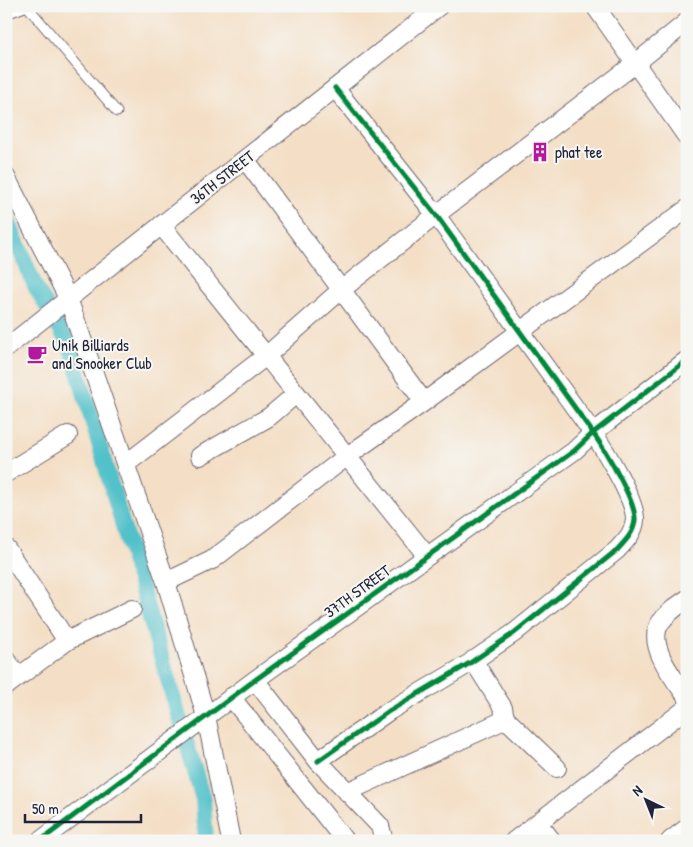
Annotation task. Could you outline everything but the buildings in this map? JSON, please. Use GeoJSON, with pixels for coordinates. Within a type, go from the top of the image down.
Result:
{"type":"FeatureCollection","features":[{"type":"Feature","properties":{"kind":"street","name":"36TH STREET"},"geometry":{"type":"LineString","coordinates":[[6,348],[439,6]]}},
{"type":"Feature","properties":{"kind":"street"},"geometry":{"type":"LineString","coordinates":[[595,6],[687,136]]}},
{"type":"Feature","properties":{"kind":"street"},"geometry":{"type":"LineString","coordinates":[[126,464],[266,356],[341,290],[436,215],[687,22]]}},
{"type":"Feature","properties":{"kind":"street"},"geometry":{"type":"LineString","coordinates":[[318,761],[390,710],[514,633],[617,550],[632,534],[635,519],[628,496],[605,450],[436,215],[335,88]]}},
{"type":"Feature","properties":{"kind":"street"},"geometry":{"type":"LineString","coordinates":[[245,159],[424,402]]}},
{"type":"Feature","properties":{"kind":"street"},"geometry":{"type":"LineString","coordinates":[[6,177],[62,303],[126,464],[166,582],[202,719],[230,841]]}},
{"type":"Feature","properties":{"kind":"street"},"geometry":{"type":"LineString","coordinates":[[166,582],[212,560],[346,457],[687,209]]}},
{"type":"Feature","properties":{"kind":"street"},"geometry":{"type":"LineString","coordinates":[[162,225],[427,556]]}},
{"type":"Feature","properties":{"kind":"street","name":"37TH STREET"},"geometry":{"type":"LineString","coordinates":[[40,841],[255,680],[574,451],[593,433],[687,360]]}},
{"type":"Feature","properties":{"kind":"street"},"geometry":{"type":"LineString","coordinates":[[200,456],[269,417],[296,394]]}},
{"type":"Feature","properties":{"kind":"street"},"geometry":{"type":"LineString","coordinates":[[6,473],[68,435]]}},
{"type":"Feature","properties":{"kind":"street"},"geometry":{"type":"LineString","coordinates":[[6,548],[67,641]]}},
{"type":"Feature","properties":{"kind":"street"},"geometry":{"type":"LineString","coordinates":[[687,599],[672,610],[659,624],[656,641],[668,668],[687,697]]}},
{"type":"Feature","properties":{"kind":"street"},"geometry":{"type":"LineString","coordinates":[[6,659],[12,681],[67,641],[132,609]]}},
{"type":"Feature","properties":{"kind":"street"},"geometry":{"type":"LineString","coordinates":[[473,660],[503,708],[505,718],[557,768]]}},
{"type":"Feature","properties":{"kind":"street"},"geometry":{"type":"LineString","coordinates":[[255,680],[318,761],[380,826],[384,841]]}},
{"type":"Feature","properties":{"kind":"street"},"geometry":{"type":"LineString","coordinates":[[232,697],[345,841]]}},
{"type":"Feature","properties":{"kind":"street"},"geometry":{"type":"LineString","coordinates":[[514,841],[687,708]]}},
{"type":"Feature","properties":{"kind":"street"},"geometry":{"type":"LineString","coordinates":[[347,792],[505,718]]}},
{"type":"Feature","properties":{"kind":"street"},"geometry":{"type":"LineString","coordinates":[[538,823],[552,841]]}},
{"type":"Feature","properties":{"kind":"street"},"geometry":{"type":"LineString","coordinates":[[670,841],[687,828]]}},
{"type":"Feature","properties":{"kind":"lane"},"geometry":{"type":"LineString","coordinates":[[6,14],[27,6],[117,112]]}},
{"type":"Feature","properties":{"kind":"waterway"},"geometry":{"type":"LineString","coordinates":[[6,216],[35,286],[71,348],[203,799],[206,841]]}},
{"type":"Feature","properties":{"kind":"cycle path"},"geometry":{"type":"LineString","coordinates":[[318,761],[389,711],[470,663],[514,633],[617,550],[631,533],[635,520],[631,501],[612,463],[593,433],[436,215],[335,88]]}},
{"type":"Feature","properties":{"kind":"cycle path"},"geometry":{"type":"LineString","coordinates":[[40,841],[255,680],[574,451],[593,433],[687,360]]}},
{"type":"Feature","properties":{"kind":"place","name":"phat tee"},"geometry":{"type":"Point","coordinates":[540,152]}},
{"type":"Feature","properties":{"kind":"place","name":"Unik Billiards and Snooker Club"},"geometry":{"type":"Point","coordinates":[37,354]}}]}
